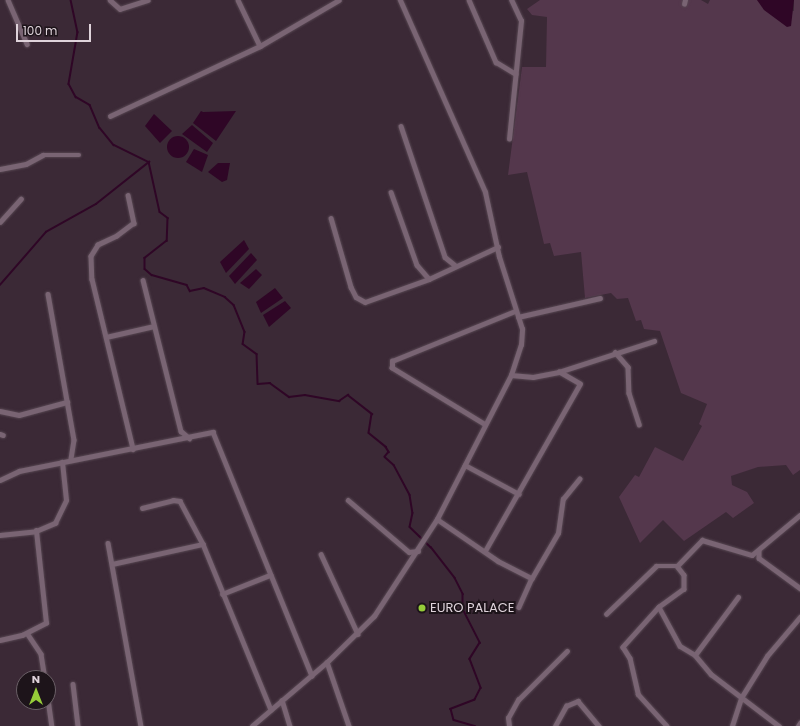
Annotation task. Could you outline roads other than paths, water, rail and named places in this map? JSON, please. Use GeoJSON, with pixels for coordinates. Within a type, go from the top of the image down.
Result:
{"type":"FeatureCollection","features":[{"type":"Feature","properties":{"kind":"street"},"geometry":{"type":"LineString","coordinates":[[8,0],[27,44]]}},
{"type":"Feature","properties":{"kind":"street"},"geometry":{"type":"LineString","coordinates":[[110,0],[120,9],[148,0]]}},
{"type":"Feature","properties":{"kind":"street"},"geometry":{"type":"LineString","coordinates":[[238,0],[260,46]]}},
{"type":"Feature","properties":{"kind":"street"},"geometry":{"type":"LineString","coordinates":[[110,116],[260,46],[339,0]]}},
{"type":"Feature","properties":{"kind":"street"},"geometry":{"type":"LineString","coordinates":[[252,726],[312,676],[358,634],[418,551],[437,519],[484,424],[511,375],[522,338],[485,192],[400,0]]}},
{"type":"Feature","properties":{"kind":"street"},"geometry":{"type":"LineString","coordinates":[[469,0],[496,62],[516,74]]}},
{"type":"Feature","properties":{"kind":"street"},"geometry":{"type":"LineString","coordinates":[[509,139],[521,20],[511,0]]}},
{"type":"Feature","properties":{"kind":"street"},"geometry":{"type":"LineString","coordinates":[[401,126],[445,257],[455,265]]}},
{"type":"Feature","properties":{"kind":"street"},"geometry":{"type":"LineString","coordinates":[[0,170],[26,164],[43,155],[78,155]]}},
{"type":"Feature","properties":{"kind":"street"},"geometry":{"type":"LineString","coordinates":[[392,192],[417,265],[429,279]]}},
{"type":"Feature","properties":{"kind":"street"},"geometry":{"type":"LineString","coordinates":[[128,195],[134,223],[118,236],[98,245],[91,256],[92,279],[132,449]]}},
{"type":"Feature","properties":{"kind":"street"},"geometry":{"type":"LineString","coordinates":[[0,222],[21,199]]}},
{"type":"Feature","properties":{"kind":"street"},"geometry":{"type":"LineString","coordinates":[[331,218],[356,297],[365,302],[429,279],[455,265],[498,247]]}},
{"type":"Feature","properties":{"kind":"street"},"geometry":{"type":"LineString","coordinates":[[143,280],[182,431],[189,438]]}},
{"type":"Feature","properties":{"kind":"street"},"geometry":{"type":"LineString","coordinates":[[48,294],[66,402],[74,440],[70,460]]}},
{"type":"Feature","properties":{"kind":"street"},"geometry":{"type":"LineString","coordinates":[[518,318],[600,298]]}},
{"type":"Feature","properties":{"kind":"street"},"geometry":{"type":"LineString","coordinates":[[484,424],[392,368],[392,361],[515,311]]}},
{"type":"Feature","properties":{"kind":"street"},"geometry":{"type":"LineString","coordinates":[[106,337],[154,326]]}},
{"type":"Feature","properties":{"kind":"street"},"geometry":{"type":"LineString","coordinates":[[511,375],[533,377],[559,372],[615,352],[654,341]]}},
{"type":"Feature","properties":{"kind":"street"},"geometry":{"type":"LineString","coordinates":[[615,352],[628,366],[629,393],[639,424]]}},
{"type":"Feature","properties":{"kind":"street"},"geometry":{"type":"LineString","coordinates":[[485,551],[580,384],[559,372]]}},
{"type":"Feature","properties":{"kind":"street"},"geometry":{"type":"LineString","coordinates":[[0,411],[19,415],[66,402]]}},
{"type":"Feature","properties":{"kind":"street"},"geometry":{"type":"LineString","coordinates":[[178,440],[182,431]]}},
{"type":"Feature","properties":{"kind":"street"},"geometry":{"type":"LineString","coordinates":[[0,480],[20,471],[70,460],[215,433],[270,575],[312,676]]}},
{"type":"Feature","properties":{"kind":"street"},"geometry":{"type":"LineString","coordinates":[[0,535],[36,531],[55,523],[63,513],[66,500],[62,462]]}},
{"type":"Feature","properties":{"kind":"street"},"geometry":{"type":"LineString","coordinates":[[465,465],[518,494]]}},
{"type":"Feature","properties":{"kind":"street"},"geometry":{"type":"LineString","coordinates":[[519,607],[532,578],[558,533],[563,499],[579,479]]}},
{"type":"Feature","properties":{"kind":"street"},"geometry":{"type":"LineString","coordinates":[[348,500],[409,552],[418,551]]}},
{"type":"Feature","properties":{"kind":"street"},"geometry":{"type":"LineString","coordinates":[[142,508],[180,501],[203,544],[222,594],[271,710]]}},
{"type":"Feature","properties":{"kind":"street"},"geometry":{"type":"LineString","coordinates":[[752,555],[759,552],[800,515]]}},
{"type":"Feature","properties":{"kind":"street"},"geometry":{"type":"LineString","coordinates":[[437,519],[485,551],[532,578]]}},
{"type":"Feature","properties":{"kind":"street"},"geometry":{"type":"LineString","coordinates":[[0,640],[27,633],[46,623],[36,531]]}},
{"type":"Feature","properties":{"kind":"street"},"geometry":{"type":"LineString","coordinates":[[606,614],[656,566],[677,566],[702,540],[759,558],[800,588]]}},
{"type":"Feature","properties":{"kind":"street"},"geometry":{"type":"LineString","coordinates":[[108,543],[141,726]]}},
{"type":"Feature","properties":{"kind":"street"},"geometry":{"type":"LineString","coordinates":[[112,564],[203,544]]}},
{"type":"Feature","properties":{"kind":"street"},"geometry":{"type":"LineString","coordinates":[[759,552],[759,558]]}},
{"type":"Feature","properties":{"kind":"street"},"geometry":{"type":"LineString","coordinates":[[321,554],[358,634]]}},
{"type":"Feature","properties":{"kind":"street"},"geometry":{"type":"LineString","coordinates":[[667,726],[638,694],[630,658],[623,647],[659,607],[684,589],[684,575],[677,566]]}},
{"type":"Feature","properties":{"kind":"street"},"geometry":{"type":"LineString","coordinates":[[222,594],[270,575]]}},
{"type":"Feature","properties":{"kind":"street"},"geometry":{"type":"LineString","coordinates":[[695,655],[738,597]]}},
{"type":"Feature","properties":{"kind":"street"},"geometry":{"type":"LineString","coordinates":[[659,607],[680,646],[695,655],[711,674],[779,726]]}},
{"type":"Feature","properties":{"kind":"street"},"geometry":{"type":"LineString","coordinates":[[732,726],[741,698],[767,656],[800,617]]}},
{"type":"Feature","properties":{"kind":"street"},"geometry":{"type":"LineString","coordinates":[[27,633],[40,654],[43,670]]}},
{"type":"Feature","properties":{"kind":"street"},"geometry":{"type":"LineString","coordinates":[[510,726],[508,718],[518,700],[567,651]]}},
{"type":"Feature","properties":{"kind":"street"},"geometry":{"type":"LineString","coordinates":[[327,662],[349,726]]}},
{"type":"Feature","properties":{"kind":"street"},"geometry":{"type":"LineString","coordinates":[[73,684],[78,726]]}},
{"type":"Feature","properties":{"kind":"street"},"geometry":{"type":"LineString","coordinates":[[282,700],[290,726]]}},
{"type":"Feature","properties":{"kind":"street"},"geometry":{"type":"LineString","coordinates":[[555,726],[566,706],[578,701],[584,704],[599,726]]}},
{"type":"Feature","properties":{"kind":"street"},"geometry":{"type":"LineString","coordinates":[[50,710],[52,726]]}},
{"type":"Feature","properties":{"kind":"waterway"},"geometry":{"type":"LineString","coordinates":[[71,0],[78,32],[69,84],[76,97],[90,105],[100,128],[114,145],[149,162],[160,212],[168,218],[167,241],[145,258],[145,269],[152,275],[187,285],[190,291],[204,288],[225,297],[234,305],[245,332],[243,344],[257,354],[258,384],[270,383],[289,397],[305,395],[339,401],[348,395],[372,414],[369,433],[386,447],[389,452],[385,457],[394,465],[410,495],[413,513],[410,527],[431,547],[455,578],[463,594],[463,609],[480,643],[470,659],[481,688],[475,700],[451,709],[454,720],[475,726]]}},
{"type":"Feature","properties":{"kind":"waterway"},"geometry":{"type":"LineString","coordinates":[[0,285],[46,232],[96,204],[149,162]]}},
{"type":"Feature","properties":{"kind":"place","name":"EURO PALACE"},"geometry":{"type":"Point","coordinates":[422,608]}}]}
